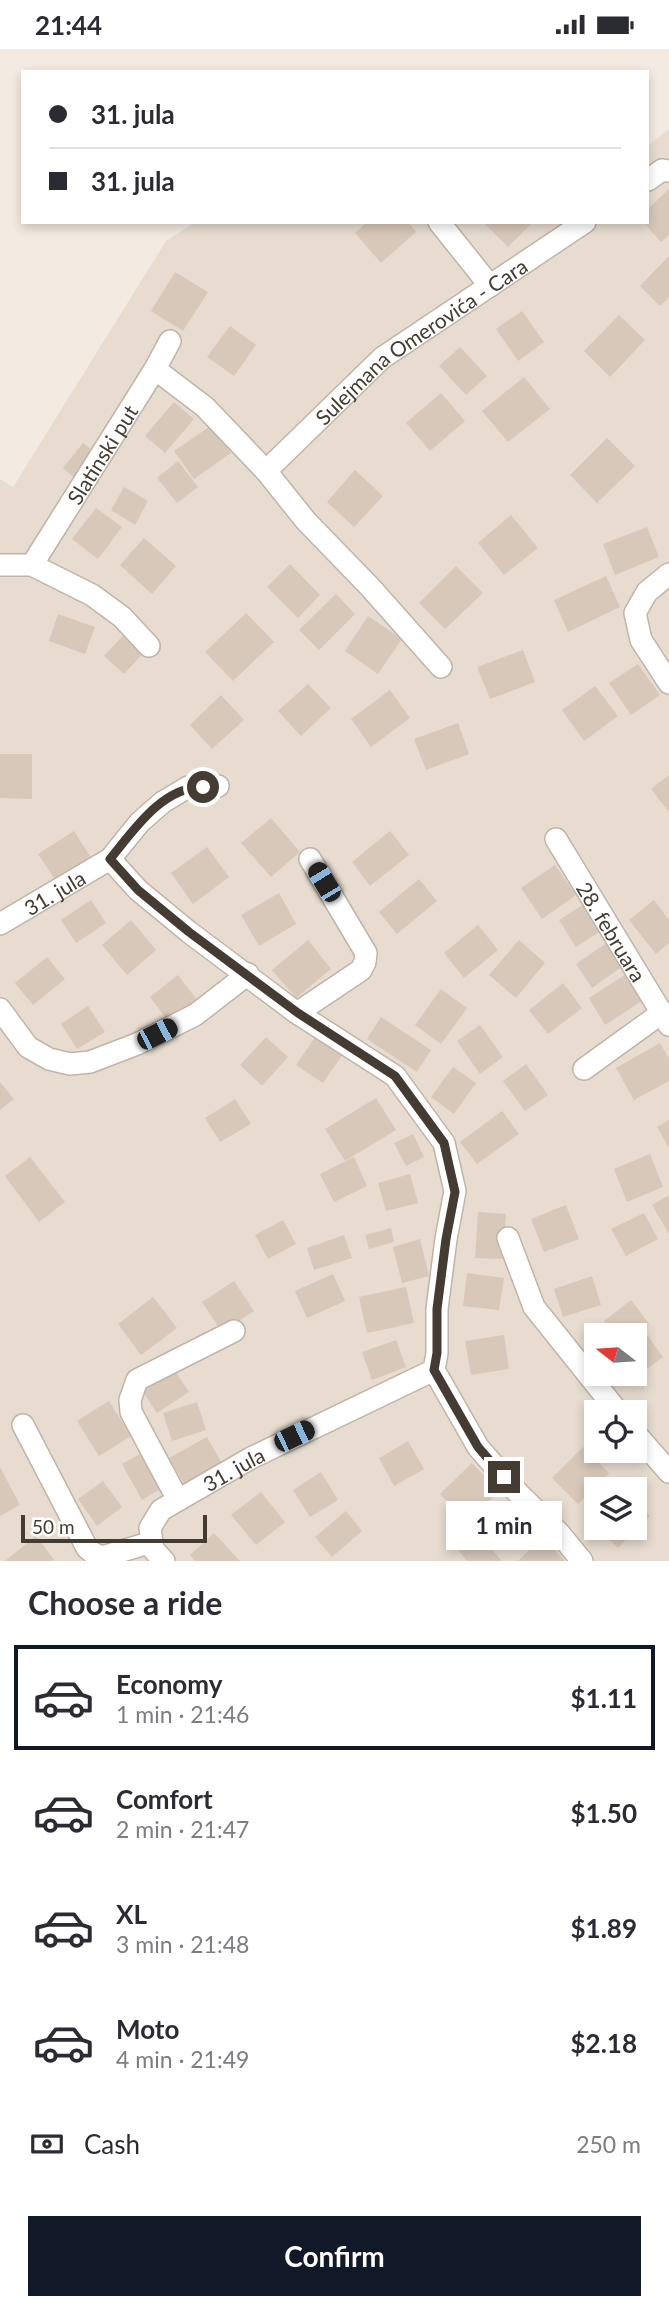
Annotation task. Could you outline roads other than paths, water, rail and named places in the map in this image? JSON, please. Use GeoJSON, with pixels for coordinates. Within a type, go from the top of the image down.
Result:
{"type":"FeatureCollection","features":[{"type":"Feature","properties":{"kind":"street"},"geometry":{"type":"LineString","coordinates":[[649,179],[662,170],[669,171]]}},
{"type":"Feature","properties":{"kind":"street"},"geometry":{"type":"LineString","coordinates":[[441,224],[491,286]]}},
{"type":"Feature","properties":{"kind":"street","name":"Sulejmana Omerovića - Cara"},"geometry":{"type":"LineString","coordinates":[[266,471],[382,358],[582,224]]}},
{"type":"Feature","properties":{"kind":"street","name":"Slatinski put"},"geometry":{"type":"LineString","coordinates":[[32,565],[170,341]]}},
{"type":"Feature","properties":{"kind":"street"},"geometry":{"type":"LineString","coordinates":[[155,369],[205,407],[266,471],[306,521],[370,587],[441,667]]}},
{"type":"Feature","properties":{"kind":"street"},"geometry":{"type":"LineString","coordinates":[[0,565],[32,565],[92,594],[122,617],[149,646]]}},
{"type":"Feature","properties":{"kind":"street"},"geometry":{"type":"LineString","coordinates":[[669,574],[647,592],[635,613],[641,640],[669,683]]}},
{"type":"Feature","properties":{"kind":"street","name":"31. jula"},"geometry":{"type":"LineString","coordinates":[[0,924],[110,859],[140,822],[163,801],[188,787],[218,786]]}},
{"type":"Feature","properties":{"kind":"street","name":"28. februara"},"geometry":{"type":"LineString","coordinates":[[556,839],[666,1018]]}},
{"type":"Feature","properties":{"kind":"street","name":"31. jula"},"geometry":{"type":"LineString","coordinates":[[110,859],[138,890],[189,932],[298,1013],[395,1076],[444,1143],[455,1192],[437,1309],[437,1353],[434,1370],[251,1458],[161,1510],[150,1528],[152,1542]]}},
{"type":"Feature","properties":{"kind":"street"},"geometry":{"type":"LineString","coordinates":[[298,1013],[361,970],[366,953],[310,859]]}},
{"type":"Feature","properties":{"kind":"street"},"geometry":{"type":"LineString","coordinates":[[0,1009],[28,1047],[48,1059],[70,1064],[90,1062],[137,1044],[195,1015],[248,974]]}},
{"type":"Feature","properties":{"kind":"street"},"geometry":{"type":"LineString","coordinates":[[584,1069],[666,1018]]}},
{"type":"Feature","properties":{"kind":"street"},"geometry":{"type":"LineString","coordinates":[[508,1238],[534,1307],[608,1400]]}},
{"type":"Feature","properties":{"kind":"street"},"geometry":{"type":"LineString","coordinates":[[178,1500],[131,1412],[132,1392],[137,1380],[234,1331]]}},
{"type":"Feature","properties":{"kind":"street"},"geometry":{"type":"LineString","coordinates":[[434,1370],[478,1447],[582,1561]]}},
{"type":"Feature","properties":{"kind":"street"},"geometry":{"type":"LineString","coordinates":[[23,1425],[87,1548],[102,1557],[152,1542],[153,1549],[164,1561]]}},
{"type":"Feature","properties":{"kind":"street"},"geometry":{"type":"LineString","coordinates":[[647,1447],[669,1472]]}}]}
